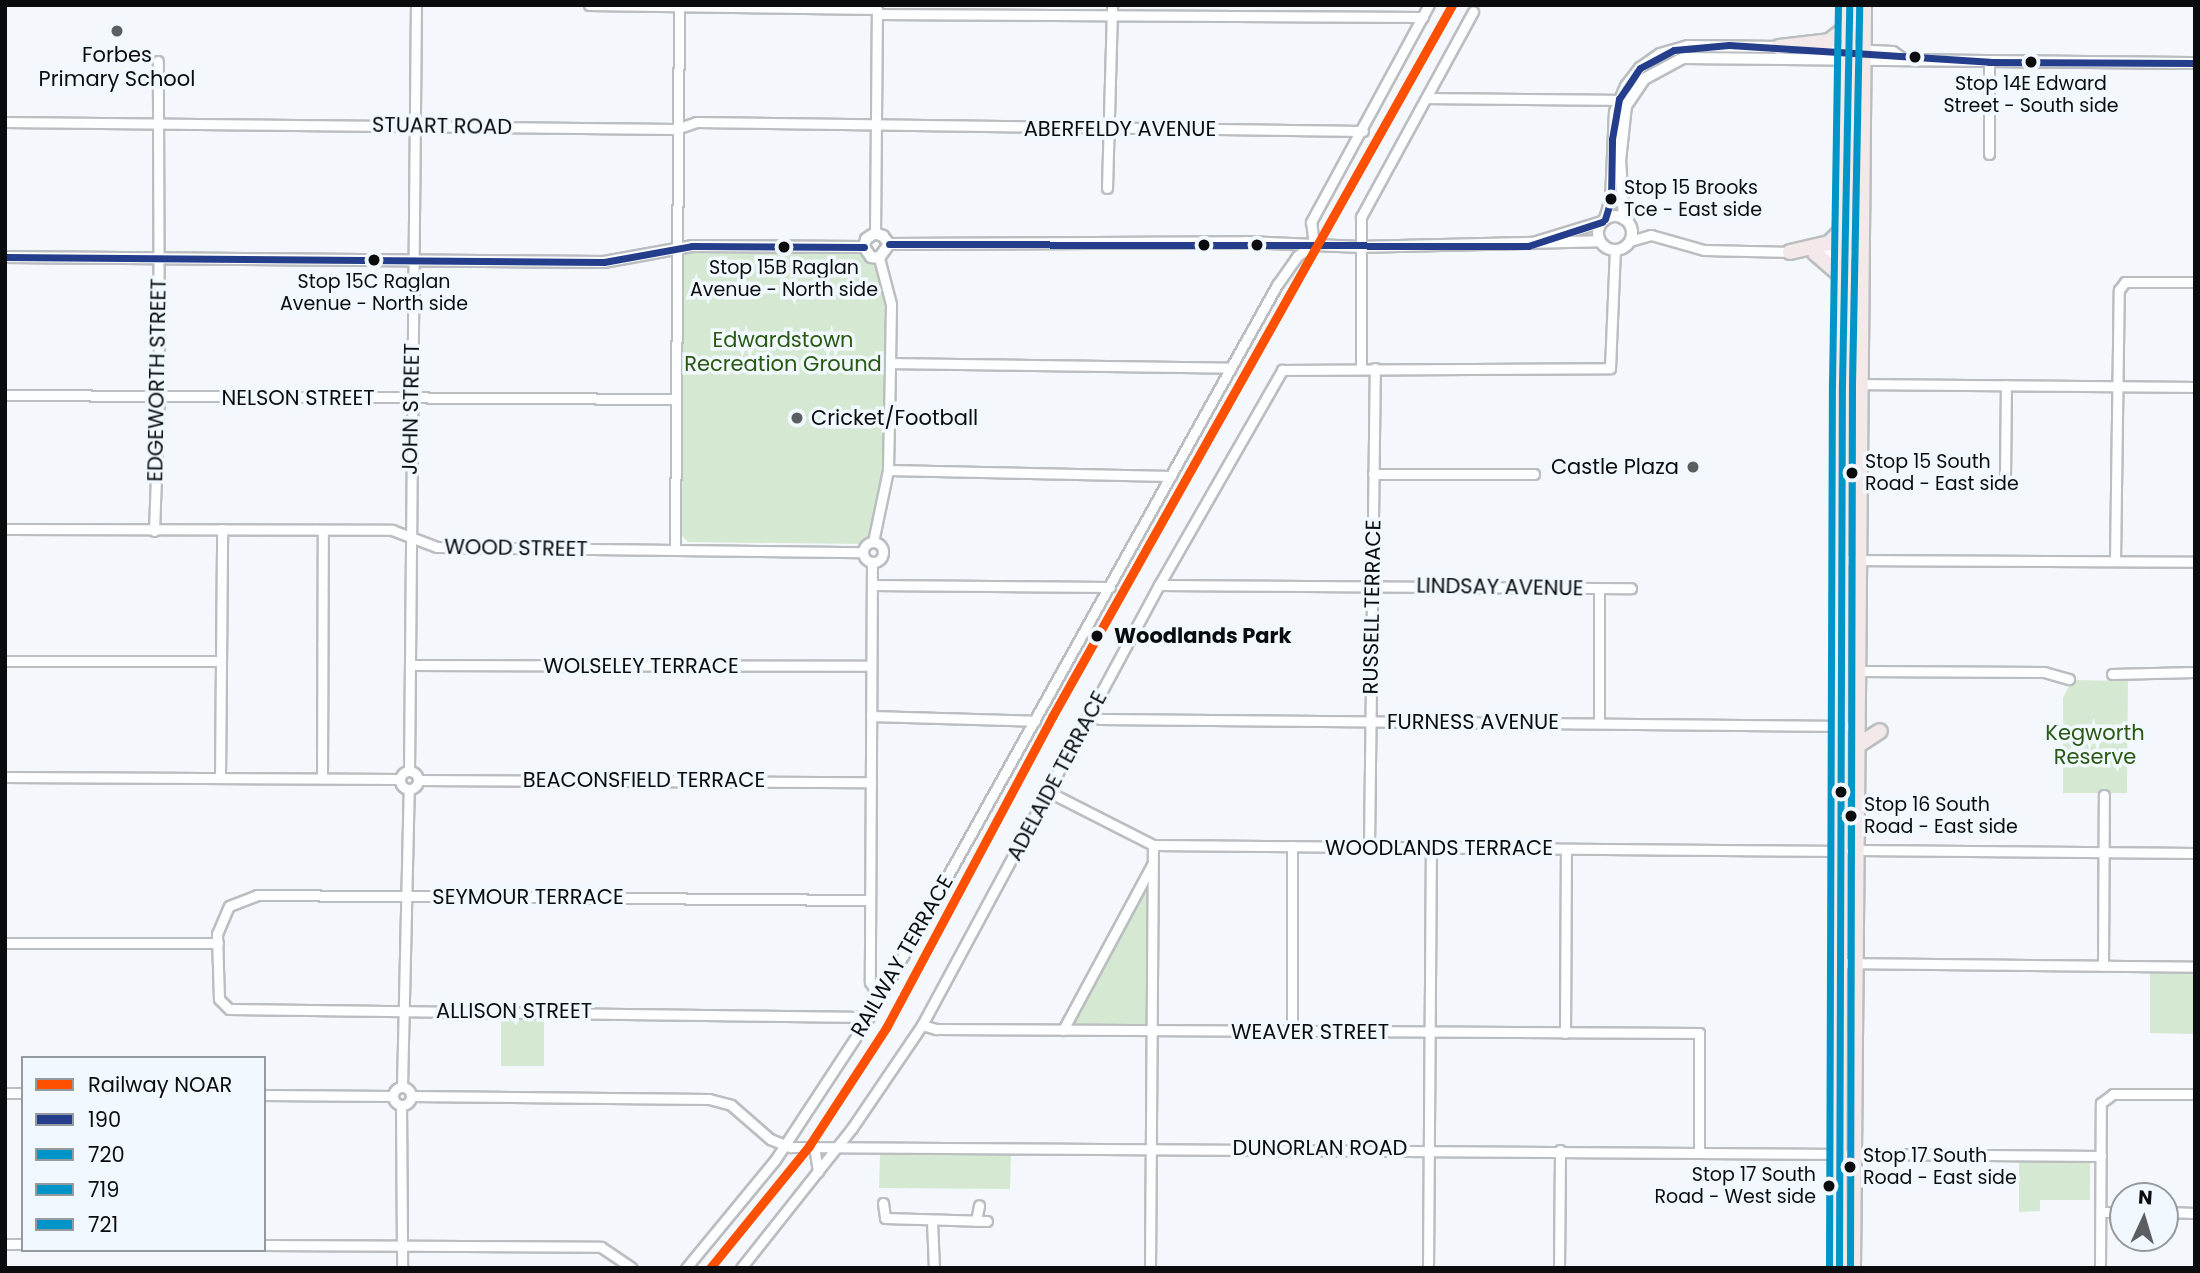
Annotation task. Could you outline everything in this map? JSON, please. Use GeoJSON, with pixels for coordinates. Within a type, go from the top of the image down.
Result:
{"type":"FeatureCollection","features":[{"type":"Feature","properties":{"kind":"highway"},"geometry":{"type":"LineString","coordinates":[[1839,1268],[1838,1153],[1848,963],[1851,560],[1861,254],[1856,55],[1849,26],[1849,5]]}},
{"type":"Feature","properties":{"kind":"highway"},"geometry":{"type":"LineString","coordinates":[[1849,851],[1857,746],[1850,726],[1858,671],[1851,560],[1844,254],[1856,55],[1864,5]]}},
{"type":"Feature","properties":{"kind":"highway"},"geometry":{"type":"LineString","coordinates":[[1779,47],[1829,41],[1849,26]]}},
{"type":"Feature","properties":{"kind":"highway"},"geometry":{"type":"LineString","coordinates":[[1790,252],[1829,243],[1845,227]]}},
{"type":"Feature","properties":{"kind":"highway"},"geometry":{"type":"LineString","coordinates":[[1815,253],[1844,278]]}},
{"type":"Feature","properties":{"kind":"highway"},"geometry":{"type":"LineString","coordinates":[[1857,746],[1880,731]]}},
{"type":"Feature","properties":{"kind":"highway"},"geometry":{"type":"LineString","coordinates":[[1848,963],[1854,986],[1861,1154],[1853,1268]]}},
{"type":"Feature","properties":{"kind":"street","name":"JOHN STREET"},"geometry":{"type":"LineString","coordinates":[[409,771],[416,5]]}},
{"type":"Feature","properties":{"kind":"street"},"geometry":{"type":"LineString","coordinates":[[589,5],[1112,16],[1423,17]]}},
{"type":"Feature","properties":{"kind":"street"},"geometry":{"type":"LineString","coordinates":[[1107,188],[1112,5]]}},
{"type":"Feature","properties":{"kind":"street"},"geometry":{"type":"LineString","coordinates":[[1296,5],[1296,18]]}},
{"type":"Feature","properties":{"kind":"street"},"geometry":{"type":"LineString","coordinates":[[1314,245],[1311,222],[1363,131],[1429,5]]}},
{"type":"Feature","properties":{"kind":"street"},"geometry":{"type":"LineString","coordinates":[[676,549],[679,6]]}},
{"type":"Feature","properties":{"kind":"street"},"geometry":{"type":"LineString","coordinates":[[875,233],[877,9]]}},
{"type":"Feature","properties":{"kind":"street"},"geometry":{"type":"LineString","coordinates":[[1473,12],[1361,216],[1361,368],[1610,368],[1615,250]]}},
{"type":"Feature","properties":{"kind":"street"},"geometry":{"type":"LineString","coordinates":[[1600,241],[1611,199],[1612,139],[1624,100],[1640,68],[1674,50],[1705,45],[1779,47],[1856,55],[1892,62],[1900,57],[1989,62],[2195,63]]}},
{"type":"Feature","properties":{"kind":"street"},"geometry":{"type":"LineString","coordinates":[[1630,241],[1631,229],[1620,203],[1624,100],[1653,72],[1683,58],[1856,55]]}},
{"type":"Feature","properties":{"kind":"street","name":"EDGEWORTH STREET"},"geometry":{"type":"LineString","coordinates":[[154,531],[159,397],[158,61]]}},
{"type":"Feature","properties":{"kind":"street"},"geometry":{"type":"LineString","coordinates":[[1989,62],[1989,154]]}},
{"type":"Feature","properties":{"kind":"street"},"geometry":{"type":"LineString","coordinates":[[1427,97],[1624,100]]}},
{"type":"Feature","properties":{"kind":"street","name":"STUART ROAD"},"geometry":{"type":"LineString","coordinates":[[5,122],[678,126],[696,122],[876,128]]}},
{"type":"Feature","properties":{"kind":"street","name":"ABERFELDY AVENUE"},"geometry":{"type":"LineString","coordinates":[[876,128],[1363,131]]}},
{"type":"Feature","properties":{"kind":"street"},"geometry":{"type":"LineString","coordinates":[[1528,246],[1604,221],[1625,219]]}},
{"type":"Feature","properties":{"kind":"street"},"geometry":{"type":"LineString","coordinates":[[875,233],[883,236],[889,244]]}},
{"type":"Feature","properties":{"kind":"street"},"geometry":{"type":"LineString","coordinates":[[875,233],[866,239],[864,247],[871,257],[879,258]]}},
{"type":"Feature","properties":{"kind":"street"},"geometry":{"type":"LineString","coordinates":[[1615,250],[1630,241],[1651,235],[1727,252],[1861,254]]}},
{"type":"Feature","properties":{"kind":"street"},"geometry":{"type":"LineString","coordinates":[[889,244],[1361,247],[1528,246],[1600,241],[1615,250]]}},
{"type":"Feature","properties":{"kind":"street"},"geometry":{"type":"LineString","coordinates":[[879,258],[889,244]]}},
{"type":"Feature","properties":{"kind":"street","name":"RAILWAY TERRACE"},"geometry":{"type":"LineString","coordinates":[[686,1268],[786,1146],[869,1017],[1231,368],[1297,256],[1314,245]]}},
{"type":"Feature","properties":{"kind":"street"},"geometry":{"type":"LineString","coordinates":[[5,257],[604,262],[677,248],[864,247]]}},
{"type":"Feature","properties":{"kind":"street"},"geometry":{"type":"LineString","coordinates":[[873,562],[863,552],[873,541],[887,470],[890,363],[891,304],[879,258]]}},
{"type":"Feature","properties":{"kind":"street"},"geometry":{"type":"LineString","coordinates":[[2115,561],[2119,290],[2125,282],[2195,282]]}},
{"type":"Feature","properties":{"kind":"street"},"geometry":{"type":"LineString","coordinates":[[890,363],[1231,368]]}},
{"type":"Feature","properties":{"kind":"street","name":"ADELAIDE TERRACE"},"geometry":{"type":"LineString","coordinates":[[741,1268],[818,1172],[922,1025],[1159,585],[1283,370],[1361,368]]}},
{"type":"Feature","properties":{"kind":"street","name":"RUSSELL TERRACE"},"geometry":{"type":"LineString","coordinates":[[1368,847],[1375,368]]}},
{"type":"Feature","properties":{"kind":"street"},"geometry":{"type":"LineString","coordinates":[[1857,384],[2195,387]]}},
{"type":"Feature","properties":{"kind":"street"},"geometry":{"type":"LineString","coordinates":[[2005,477],[2006,385]]}},
{"type":"Feature","properties":{"kind":"street","name":"NELSON STREET"},"geometry":{"type":"LineString","coordinates":[[5,395],[675,399]]}},
{"type":"Feature","properties":{"kind":"street"},"geometry":{"type":"LineString","coordinates":[[887,470],[1171,476]]}},
{"type":"Feature","properties":{"kind":"street"},"geometry":{"type":"LineString","coordinates":[[1373,474],[1534,474]]}},
{"type":"Feature","properties":{"kind":"street","name":"WOOD STREET"},"geometry":{"type":"LineString","coordinates":[[5,529],[392,530],[410,535],[431,547],[863,552]]}},
{"type":"Feature","properties":{"kind":"street"},"geometry":{"type":"LineString","coordinates":[[220,778],[222,529]]}},
{"type":"Feature","properties":{"kind":"street"},"geometry":{"type":"LineString","coordinates":[[322,778],[323,530]]}},
{"type":"Feature","properties":{"kind":"street"},"geometry":{"type":"LineString","coordinates":[[873,541],[883,552],[873,562],[871,716],[870,982],[880,996]]}},
{"type":"Feature","properties":{"kind":"street"},"geometry":{"type":"LineString","coordinates":[[1851,560],[2195,562]]}},
{"type":"Feature","properties":{"kind":"street"},"geometry":{"type":"LineString","coordinates":[[872,585],[1110,587]]}},
{"type":"Feature","properties":{"kind":"street","name":"LINDSAY AVENUE"},"geometry":{"type":"LineString","coordinates":[[1159,585],[1631,588]]}},
{"type":"Feature","properties":{"kind":"street"},"geometry":{"type":"LineString","coordinates":[[1599,587],[1599,723]]}},
{"type":"Feature","properties":{"kind":"street"},"geometry":{"type":"LineString","coordinates":[[5,661],[220,661]]}},
{"type":"Feature","properties":{"kind":"street","name":"WOLSELEY TERRACE"},"geometry":{"type":"LineString","coordinates":[[411,665],[872,666]]}},
{"type":"Feature","properties":{"kind":"street"},"geometry":{"type":"LineString","coordinates":[[1858,671],[2044,673],[2069,679]]}},
{"type":"Feature","properties":{"kind":"street"},"geometry":{"type":"LineString","coordinates":[[2112,674],[2195,672]]}},
{"type":"Feature","properties":{"kind":"street","name":"FURNESS AVENUE"},"geometry":{"type":"LineString","coordinates":[[1089,715],[1100,719],[1850,726]]}},
{"type":"Feature","properties":{"kind":"street"},"geometry":{"type":"LineString","coordinates":[[871,716],[1035,721]]}},
{"type":"Feature","properties":{"kind":"street"},"geometry":{"type":"LineString","coordinates":[[5,778],[400,779],[409,771],[418,780],[409,789]]}},
{"type":"Feature","properties":{"kind":"street"},"geometry":{"type":"LineString","coordinates":[[266,1095],[393,1096],[402,1087],[409,789],[400,779]]}},
{"type":"Feature","properties":{"kind":"street","name":"BEACONSFIELD TERRACE"},"geometry":{"type":"LineString","coordinates":[[418,780],[871,782]]}},
{"type":"Feature","properties":{"kind":"street","name":"WOODLANDS TERRACE"},"geometry":{"type":"LineString","coordinates":[[1047,791],[1153,845],[2195,853]]}},
{"type":"Feature","properties":{"kind":"street"},"geometry":{"type":"LineString","coordinates":[[2103,966],[2104,795]]}},
{"type":"Feature","properties":{"kind":"street"},"geometry":{"type":"LineString","coordinates":[[1150,1268],[1153,845]]}},
{"type":"Feature","properties":{"kind":"street"},"geometry":{"type":"LineString","coordinates":[[1292,846],[1292,1032]]}},
{"type":"Feature","properties":{"kind":"street"},"geometry":{"type":"LineString","coordinates":[[1428,1268],[1432,1032],[1431,848]]}},
{"type":"Feature","properties":{"kind":"street"},"geometry":{"type":"LineString","coordinates":[[1566,849],[1566,1033]]}},
{"type":"Feature","properties":{"kind":"street"},"geometry":{"type":"LineString","coordinates":[[1063,1030],[1153,863]]}},
{"type":"Feature","properties":{"kind":"street","name":"SEYMOUR TERRACE"},"geometry":{"type":"LineString","coordinates":[[218,943],[218,929],[229,906],[250,896],[870,900]]}},
{"type":"Feature","properties":{"kind":"street"},"geometry":{"type":"LineString","coordinates":[[5,943],[218,943]]}},
{"type":"Feature","properties":{"kind":"street","name":"ALLISON STREET"},"geometry":{"type":"LineString","coordinates":[[218,943],[219,999],[229,1009],[869,1017]]}},
{"type":"Feature","properties":{"kind":"street"},"geometry":{"type":"LineString","coordinates":[[1848,963],[2195,967]]}},
{"type":"Feature","properties":{"kind":"street"},"geometry":{"type":"LineString","coordinates":[[1854,986],[1880,964]]}},
{"type":"Feature","properties":{"kind":"street","name":"WEAVER STREET"},"geometry":{"type":"LineString","coordinates":[[922,1025],[936,1029],[1699,1033],[1699,1152]]}},
{"type":"Feature","properties":{"kind":"street"},"geometry":{"type":"LineString","coordinates":[[402,1087],[411,1096]]}},
{"type":"Feature","properties":{"kind":"street"},"geometry":{"type":"LineString","coordinates":[[2100,1268],[2101,1102],[2105,1096],[2195,1094]]}},
{"type":"Feature","properties":{"kind":"street"},"geometry":{"type":"LineString","coordinates":[[393,1096],[401,1105],[402,1268]]}},
{"type":"Feature","properties":{"kind":"street"},"geometry":{"type":"LineString","coordinates":[[401,1105],[411,1096],[709,1099],[731,1105],[769,1138],[786,1146]]}},
{"type":"Feature","properties":{"kind":"street","name":"DUNORLAN ROAD"},"geometry":{"type":"LineString","coordinates":[[786,1146],[2101,1156]]}},
{"type":"Feature","properties":{"kind":"street"},"geometry":{"type":"LineString","coordinates":[[814,1146],[818,1172]]}},
{"type":"Feature","properties":{"kind":"street"},"geometry":{"type":"LineString","coordinates":[[1559,1268],[1560,1150]]}},
{"type":"Feature","properties":{"kind":"street"},"geometry":{"type":"LineString","coordinates":[[883,1203],[884,1218],[932,1222],[987,1221]]}},
{"type":"Feature","properties":{"kind":"street"},"geometry":{"type":"LineString","coordinates":[[976,1221],[979,1205]]}},
{"type":"Feature","properties":{"kind":"street"},"geometry":{"type":"LineString","coordinates":[[2101,1212],[2109,1212]]}},
{"type":"Feature","properties":{"kind":"street"},"geometry":{"type":"LineString","coordinates":[[932,1222],[934,1268]]}},
{"type":"Feature","properties":{"kind":"street"},"geometry":{"type":"LineString","coordinates":[[266,1245],[601,1247],[632,1268]]}},
{"type":"Feature","properties":{"kind":"green space","name":"Edwardstown Recreation Ground"},"geometry":{"type":"Polygon","coordinates":[[[678,250],[862,250],[877,260],[886,300],[882,475],[868,537],[861,544],[688,542],[682,536],[678,250]]]}},
{"type":"Feature","properties":{"kind":"green space","name":"Kegworth Reserve"},"geometry":{"type":"Polygon","coordinates":[[[2072,680],[2128,681],[2127,793],[2063,793],[2063,698],[2072,680]]]}},
{"type":"Feature","properties":{"kind":"green space"},"geometry":{"type":"Polygon","coordinates":[[[1149,881],[1147,1026],[1069,1025],[1149,881]]]}},
{"type":"Feature","properties":{"kind":"green space"},"geometry":{"type":"Polygon","coordinates":[[[2150,973],[2195,974],[2195,1034],[2150,1033],[2150,973]]]}},
{"type":"Feature","properties":{"kind":"green space"},"geometry":{"type":"Polygon","coordinates":[[[501,1019],[544,1019],[544,1066],[501,1066],[501,1019]]]}},
{"type":"Feature","properties":{"kind":"green space"},"geometry":{"type":"Polygon","coordinates":[[[880,1153],[1011,1155],[1010,1189],[879,1188],[880,1153]]]}},
{"type":"Feature","properties":{"kind":"green space"},"geometry":{"type":"Polygon","coordinates":[[[2090,1162],[2090,1200],[2040,1200],[2040,1211],[2019,1212],[2019,1163],[2090,1162]]]}},
{"type":"Feature","properties":{"kind":"rail line","name":"NOAR"},"geometry":{"type":"LineString","coordinates":[[710,1268],[809,1146],[886,1028],[1052,717],[1452,5]]}},
{"type":"Feature","properties":{"kind":"transit line","name":"721"},"geometry":{"type":"LineString","coordinates":[[1829,1268],[1832,384],[1838,5]]}},
{"type":"Feature","properties":{"kind":"transit line","name":"720"},"geometry":{"type":"LineString","coordinates":[[1839,1268],[1842,384],[1849,5]]}},
{"type":"Feature","properties":{"kind":"transit line","name":"719"},"geometry":{"type":"LineString","coordinates":[[1850,1268],[1852,384],[1859,5]]}},
{"type":"Feature","properties":{"kind":"transit line","name":"190"},"geometry":{"type":"LineString","coordinates":[[1605,219],[1611,199],[1612,139],[1619,99],[1640,68],[1674,50],[1729,45],[1989,62],[2195,63]]}},
{"type":"Feature","properties":{"kind":"transit line","name":"190"},"geometry":{"type":"LineString","coordinates":[[889,244],[1528,246],[1602,222]]}},
{"type":"Feature","properties":{"kind":"transit line","name":"190"},"geometry":{"type":"LineString","coordinates":[[5,257],[604,262],[692,246],[864,247]]}},
{"type":"Feature","properties":{"kind":"place","name":"Forbes Primary School"},"geometry":{"type":"Point","coordinates":[117,31]}},
{"type":"Feature","properties":{"kind":"place","name":"Stop 14E Edward Street - South side"},"geometry":{"type":"Point","coordinates":[2031,62]}},
{"type":"Feature","properties":{"kind":"place","name":"Stop 15 Brooks Tce - East side"},"geometry":{"type":"Point","coordinates":[1611,199]}},
{"type":"Feature","properties":{"kind":"place","name":"Stop 15B Raglan Avenue - North side"},"geometry":{"type":"Point","coordinates":[784,247]}},
{"type":"Feature","properties":{"kind":"place","name":"Stop 15C Raglan Avenue - North side"},"geometry":{"type":"Point","coordinates":[374,260]}},
{"type":"Feature","properties":{"kind":"place","name":"Cricket/Football"},"geometry":{"type":"Point","coordinates":[797,418]}},
{"type":"Feature","properties":{"kind":"place","name":"Castle Plaza"},"geometry":{"type":"Point","coordinates":[1693,467]}},
{"type":"Feature","properties":{"kind":"place","name":"Stop 15 South Road - East side"},"geometry":{"type":"Point","coordinates":[1852,473]}},
{"type":"Feature","properties":{"kind":"place","name":"Woodlands Park"},"geometry":{"type":"Point","coordinates":[1097,636]}},
{"type":"Feature","properties":{"kind":"place","name":"Stop 16 South Road - East side"},"geometry":{"type":"Point","coordinates":[1851,816]}},
{"type":"Feature","properties":{"kind":"place","name":"Stop 17 South Road - East side"},"geometry":{"type":"Point","coordinates":[1850,1167]}},
{"type":"Feature","properties":{"kind":"place","name":"Stop 17 South Road - West side"},"geometry":{"type":"Point","coordinates":[1829,1186]}}]}
